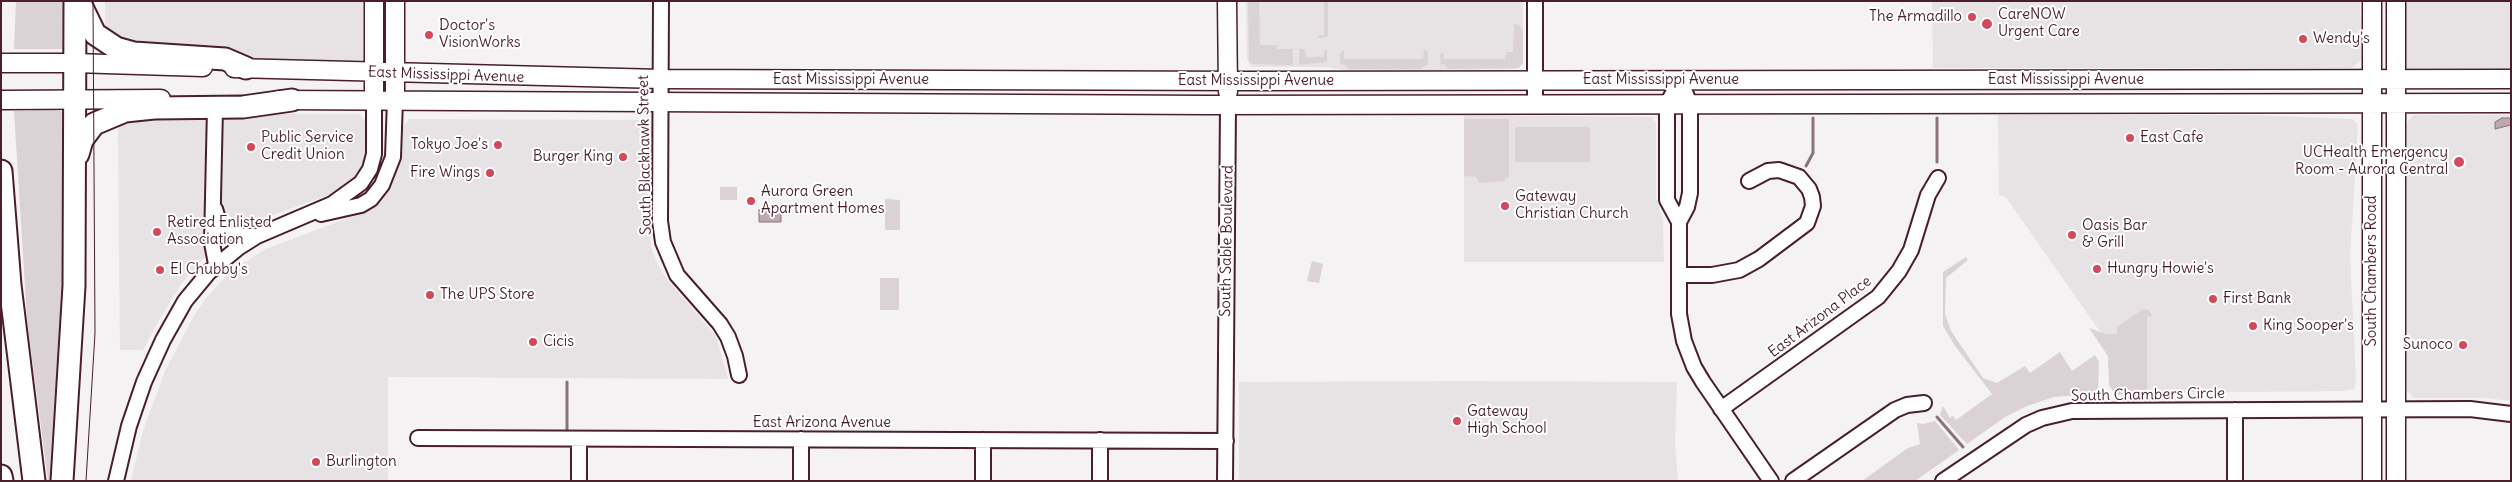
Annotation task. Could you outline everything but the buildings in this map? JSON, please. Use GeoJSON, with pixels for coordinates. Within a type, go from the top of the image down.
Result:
{"type":"FeatureCollection","features":[{"type":"Feature","properties":{"kind":"highway"},"geometry":{"type":"LineString","coordinates":[[62,481],[72,317],[75,1]]}},
{"type":"Feature","properties":{"kind":"highway"},"geometry":{"type":"LineString","coordinates":[[79,1],[95,34],[116,48],[134,53],[225,59],[246,68]]}},
{"type":"Feature","properties":{"kind":"highway"},"geometry":{"type":"LineString","coordinates":[[73,174],[85,134],[103,118],[124,111],[143,109],[250,107],[292,100]]}},
{"type":"Feature","properties":{"kind":"highway"},"geometry":{"type":"LineString","coordinates":[[1,171],[10,284],[34,481]]}},
{"type":"Feature","properties":{"kind":"highway"},"geometry":{"type":"LineString","coordinates":[[1,476],[2,481]]}},
{"type":"Feature","properties":{"kind":"main road"},"geometry":{"type":"LineString","coordinates":[[374,1],[374,100]]}},
{"type":"Feature","properties":{"kind":"main road"},"geometry":{"type":"LineString","coordinates":[[395,1],[395,100]]}},
{"type":"Feature","properties":{"kind":"main road","name":"South Sable Boulevard"},"geometry":{"type":"LineString","coordinates":[[1227,1],[1228,105]]}},
{"type":"Feature","properties":{"kind":"main road","name":"South Chambers Road"},"geometry":{"type":"LineString","coordinates":[[2372,1],[2372,481]]}},
{"type":"Feature","properties":{"kind":"main road","name":"South Chambers Road"},"geometry":{"type":"LineString","coordinates":[[2396,1],[2396,481]]}},
{"type":"Feature","properties":{"kind":"main road","name":"East Mississippi Avenue"},"geometry":{"type":"LineString","coordinates":[[1,63],[74,63],[661,79],[1228,81],[2511,79]]}},
{"type":"Feature","properties":{"kind":"main road","name":"East Mississippi Avenue"},"geometry":{"type":"LineString","coordinates":[[1,100],[395,100],[1228,105],[2511,103]]}},
{"type":"Feature","properties":{"kind":"street","name":"South Blackhawk Street"},"geometry":{"type":"LineString","coordinates":[[661,1],[660,221],[663,242],[677,275],[717,320],[728,337],[736,356],[739,375]]}},
{"type":"Feature","properties":{"kind":"street"},"geometry":{"type":"LineString","coordinates":[[1535,1],[1535,104]]}},
{"type":"Feature","properties":{"kind":"street"},"geometry":{"type":"LineString","coordinates":[[1680,80],[1667,104],[1668,200],[1679,222],[1679,314],[1684,341],[1694,367],[1772,481]]}},
{"type":"Feature","properties":{"kind":"street"},"geometry":{"type":"LineString","coordinates":[[1679,222],[1687,207],[1690,193],[1690,104],[1680,80]]}},
{"type":"Feature","properties":{"kind":"street"},"geometry":{"type":"LineString","coordinates":[[116,481],[132,416],[153,360],[185,302],[216,264],[257,236],[308,216],[349,193],[368,174],[374,154],[374,100]]}},
{"type":"Feature","properties":{"kind":"street"},"geometry":{"type":"LineString","coordinates":[[308,216],[356,206],[367,202],[377,193],[386,179],[393,157],[395,100]]}},
{"type":"Feature","properties":{"kind":"street","name":"South Sable Boulevard"},"geometry":{"type":"LineString","coordinates":[[1226,481],[1228,105]]}},
{"type":"Feature","properties":{"kind":"street"},"geometry":{"type":"LineString","coordinates":[[215,108],[215,207],[212,243],[216,264]]}},
{"type":"Feature","properties":{"kind":"street"},"geometry":{"type":"LineString","coordinates":[[1679,275],[1718,274],[1739,270],[1759,259],[1807,223],[1813,206],[1812,198],[1809,189],[1799,177],[1779,170],[1768,171],[1749,181]]}},
{"type":"Feature","properties":{"kind":"street","name":"East Arizona Place"},"geometry":{"type":"LineString","coordinates":[[1721,409],[1878,297],[1899,271],[1911,250],[1928,195],[1938,178]]}},
{"type":"Feature","properties":{"kind":"street"},"geometry":{"type":"LineString","coordinates":[[215,207],[220,224],[228,231],[243,236],[257,236]]}},
{"type":"Feature","properties":{"kind":"street"},"geometry":{"type":"LineString","coordinates":[[1793,481],[1890,412],[1906,405],[1924,403]]}},
{"type":"Feature","properties":{"kind":"street"},"geometry":{"type":"LineString","coordinates":[[2372,409],[2485,410],[2511,414]]}},
{"type":"Feature","properties":{"kind":"street","name":"South Chambers Circle"},"geometry":{"type":"LineString","coordinates":[[1943,481],[2018,429],[2051,415],[2084,410],[2372,409]]}},
{"type":"Feature","properties":{"kind":"street"},"geometry":{"type":"LineString","coordinates":[[2235,410],[2235,481]]}},
{"type":"Feature","properties":{"kind":"street","name":"East Arizona Avenue"},"geometry":{"type":"LineString","coordinates":[[418,438],[1226,441]]}},
{"type":"Feature","properties":{"kind":"street"},"geometry":{"type":"LineString","coordinates":[[579,439],[579,481]]}},
{"type":"Feature","properties":{"kind":"street"},"geometry":{"type":"LineString","coordinates":[[801,439],[801,481]]}},
{"type":"Feature","properties":{"kind":"street"},"geometry":{"type":"LineString","coordinates":[[983,440],[983,481]]}},
{"type":"Feature","properties":{"kind":"street"},"geometry":{"type":"LineString","coordinates":[[1100,440],[1100,481]]}},
{"type":"Feature","properties":{"kind":"shaded area"},"geometry":{"type":"Polygon","coordinates":[[[16,1],[67,1],[65,49],[14,49],[16,1]]]}},
{"type":"Feature","properties":{"kind":"shaded area"},"geometry":{"type":"Polygon","coordinates":[[[105,1],[365,1],[367,63],[157,61],[105,36],[105,1]]]}},
{"type":"Feature","properties":{"kind":"shaded area"},"geometry":{"type":"Polygon","coordinates":[[[1246,1],[1523,1],[1523,63],[1516,69],[1349,71],[1327,67],[1253,67],[1250,66],[1247,58],[1246,1]]]}},
{"type":"Feature","properties":{"kind":"shaded area"},"geometry":{"type":"Polygon","coordinates":[[[1248,1],[1259,1],[1260,45],[1277,45],[1277,49],[1293,49],[1293,65],[1252,64],[1249,61],[1248,1]]]}},
{"type":"Feature","properties":{"kind":"shaded area"},"geometry":{"type":"Polygon","coordinates":[[[1324,1],[1328,1],[1328,37],[1319,38],[1317,36],[1324,35],[1324,1]]]}},
{"type":"Feature","properties":{"kind":"shaded area"},"geometry":{"type":"Polygon","coordinates":[[[1932,1],[2360,1],[2361,60],[2352,68],[1933,68],[1932,1]]]}},
{"type":"Feature","properties":{"kind":"shaded area"},"geometry":{"type":"Polygon","coordinates":[[[2404,1],[2511,1],[2511,70],[2409,71],[2404,65],[2404,1]]]}},
{"type":"Feature","properties":{"kind":"shaded area"},"geometry":{"type":"Polygon","coordinates":[[[1514,24],[1519,25],[1523,31],[1523,63],[1519,68],[1448,69],[1444,64],[1441,65],[1440,55],[1443,52],[1444,59],[1505,59],[1506,52],[1513,52],[1514,24]]]}},
{"type":"Feature","properties":{"kind":"shaded area"},"geometry":{"type":"Polygon","coordinates":[[[1299,49],[1305,49],[1306,57],[1324,57],[1324,50],[1327,50],[1327,62],[1299,65],[1299,49]]]}},
{"type":"Feature","properties":{"kind":"shaded area"},"geometry":{"type":"Polygon","coordinates":[[[1344,50],[1344,59],[1423,59],[1424,50],[1426,50],[1428,53],[1428,64],[1420,69],[1349,69],[1344,64],[1340,65],[1340,53],[1344,50]]]}},
{"type":"Feature","properties":{"kind":"shaded area"},"geometry":{"type":"Polygon","coordinates":[[[14,111],[61,111],[64,114],[66,231],[56,481],[48,481],[27,319],[14,111]]]}},
{"type":"Feature","properties":{"kind":"shaded area"},"geometry":{"type":"Polygon","coordinates":[[[161,113],[359,114],[366,121],[367,155],[356,177],[342,190],[257,221],[225,239],[204,258],[182,283],[143,350],[120,350],[118,129],[122,123],[133,116],[161,113]]]}},
{"type":"Feature","properties":{"kind":"shaded area"},"geometry":{"type":"Polygon","coordinates":[[[1464,115],[1652,117],[1656,124],[1656,197],[1663,221],[1664,262],[1464,262],[1464,115]]]}},
{"type":"Feature","properties":{"kind":"shaded area"},"geometry":{"type":"Polygon","coordinates":[[[1998,115],[2253,115],[2353,119],[2358,125],[2350,256],[2356,380],[2354,389],[2342,391],[2143,393],[2005,196],[1999,196],[1998,115]]]}},
{"type":"Feature","properties":{"kind":"shaded area"},"geometry":{"type":"Polygon","coordinates":[[[2413,115],[2511,115],[2511,401],[2485,398],[2413,398],[2407,390],[2407,123],[2413,115]]]}},
{"type":"Feature","properties":{"kind":"shaded area"},"geometry":{"type":"Polygon","coordinates":[[[2502,118],[2511,118],[2511,125],[2495,129],[2495,122],[2502,118]]]}},
{"type":"Feature","properties":{"kind":"shaded area"},"geometry":{"type":"Polygon","coordinates":[[[409,119],[640,120],[646,123],[649,132],[651,247],[657,263],[666,278],[716,336],[728,379],[388,377],[388,481],[131,481],[143,431],[165,371],[195,314],[206,298],[232,270],[266,249],[351,217],[377,204],[387,193],[393,181],[401,158],[403,127],[409,119]]]}},
{"type":"Feature","properties":{"kind":"shaded area"},"geometry":{"type":"Polygon","coordinates":[[[1464,119],[1509,119],[1509,178],[1505,178],[1505,181],[1479,183],[1476,177],[1464,176],[1464,119]]]}},
{"type":"Feature","properties":{"kind":"shaded area"},"geometry":{"type":"Polygon","coordinates":[[[1515,127],[1590,127],[1590,162],[1515,162],[1515,127]]]}},
{"type":"Feature","properties":{"kind":"shaded area"},"geometry":{"type":"Polygon","coordinates":[[[720,187],[737,187],[737,200],[720,200],[720,187]]]}},
{"type":"Feature","properties":{"kind":"shaded area"},"geometry":{"type":"Polygon","coordinates":[[[885,199],[900,200],[900,230],[885,230],[885,199]]]}},
{"type":"Feature","properties":{"kind":"shaded area"},"geometry":{"type":"Polygon","coordinates":[[[759,210],[781,210],[781,222],[759,222],[759,210]]]}},
{"type":"Feature","properties":{"kind":"shaded area"},"geometry":{"type":"Polygon","coordinates":[[[1966,257],[1968,260],[1946,278],[1945,314],[1951,331],[1983,378],[1997,383],[2025,366],[2030,373],[2060,352],[2072,371],[2095,355],[2099,362],[2098,389],[2092,394],[2054,397],[2027,406],[2005,417],[1967,444],[1940,415],[1943,406],[1950,418],[1953,416],[1956,420],[1992,394],[1955,346],[1943,326],[1943,272],[1966,257]]]}},
{"type":"Feature","properties":{"kind":"shaded area"},"geometry":{"type":"Polygon","coordinates":[[[1312,261],[1323,264],[1319,283],[1307,281],[1312,261]]]}},
{"type":"Feature","properties":{"kind":"shaded area"},"geometry":{"type":"Polygon","coordinates":[[[880,278],[899,278],[899,310],[880,310],[880,278]]]}},
{"type":"Feature","properties":{"kind":"shaded area"},"geometry":{"type":"Polygon","coordinates":[[[2143,309],[2149,310],[2152,316],[2147,317],[2147,393],[2115,395],[2109,385],[2108,356],[2089,328],[2106,334],[2117,334],[2117,327],[2143,309]]]}},
{"type":"Feature","properties":{"kind":"shaded area","name":"Gateway High School"},"geometry":{"type":"Polygon","coordinates":[[[1239,382],[1677,382],[1675,442],[1678,481],[1239,481],[1239,382]]]}},
{"type":"Feature","properties":{"kind":"shaded area"},"geometry":{"type":"Polygon","coordinates":[[[1935,421],[1959,450],[1915,481],[1862,481],[1908,448],[1920,444],[1917,423],[1924,424],[1935,421]]]}},
{"type":"Feature","properties":{"kind":"waterway"},"geometry":{"type":"LineString","coordinates":[[1806,166],[1813,153],[1813,118]]}},
{"type":"Feature","properties":{"kind":"waterway"},"geometry":{"type":"LineString","coordinates":[[1937,118],[1937,162]]}},
{"type":"Feature","properties":{"kind":"waterway"},"geometry":{"type":"LineString","coordinates":[[567,382],[567,429]]}},
{"type":"Feature","properties":{"kind":"waterway"},"geometry":{"type":"LineString","coordinates":[[1937,417],[1963,447]]}},
{"type":"Feature","properties":{"kind":"tram line"},"geometry":{"type":"LineString","coordinates":[[86,481],[95,333],[93,1]]}},
{"type":"Feature","properties":{"kind":"place","name":"The Armadillo"},"geometry":{"type":"Point","coordinates":[1972,17]}},
{"type":"Feature","properties":{"kind":"place","name":"CareNOW Urgent Care"},"geometry":{"type":"Point","coordinates":[1987,24]}},
{"type":"Feature","properties":{"kind":"place","name":"Doctor's VisionWorks"},"geometry":{"type":"Point","coordinates":[429,35]}},
{"type":"Feature","properties":{"kind":"place","name":"Wendy's"},"geometry":{"type":"Point","coordinates":[2303,39]}},
{"type":"Feature","properties":{"kind":"place","name":"East Cafe"},"geometry":{"type":"Point","coordinates":[2130,138]}},
{"type":"Feature","properties":{"kind":"place","name":"Tokyo Joe's"},"geometry":{"type":"Point","coordinates":[498,145]}},
{"type":"Feature","properties":{"kind":"place","name":"Public Service Credit Union"},"geometry":{"type":"Point","coordinates":[251,147]}},
{"type":"Feature","properties":{"kind":"place","name":"Burger King"},"geometry":{"type":"Point","coordinates":[623,157]}},
{"type":"Feature","properties":{"kind":"place","name":"UCHealth Emergency Room - Aurora Central"},"geometry":{"type":"Point","coordinates":[2459,162]}},
{"type":"Feature","properties":{"kind":"place","name":"Fire Wings"},"geometry":{"type":"Point","coordinates":[490,173]}},
{"type":"Feature","properties":{"kind":"place","name":"Aurora Green Apartment Homes"},"geometry":{"type":"Point","coordinates":[751,201]}},
{"type":"Feature","properties":{"kind":"place","name":"Gateway Christian Church"},"geometry":{"type":"Point","coordinates":[1505,206]}},
{"type":"Feature","properties":{"kind":"place","name":"Retired Enlisted Association"},"geometry":{"type":"Point","coordinates":[157,232]}},
{"type":"Feature","properties":{"kind":"place","name":"Oasis Bar & Grill"},"geometry":{"type":"Point","coordinates":[2072,235]}},
{"type":"Feature","properties":{"kind":"place","name":"Hungry Howie's"},"geometry":{"type":"Point","coordinates":[2097,269]}},
{"type":"Feature","properties":{"kind":"place","name":"El Chubby's"},"geometry":{"type":"Point","coordinates":[160,270]}},
{"type":"Feature","properties":{"kind":"place","name":"The UPS Store"},"geometry":{"type":"Point","coordinates":[430,295]}},
{"type":"Feature","properties":{"kind":"place","name":"First Bank"},"geometry":{"type":"Point","coordinates":[2213,299]}},
{"type":"Feature","properties":{"kind":"place","name":"King Sooper's"},"geometry":{"type":"Point","coordinates":[2253,326]}},
{"type":"Feature","properties":{"kind":"place","name":"Cicis"},"geometry":{"type":"Point","coordinates":[533,342]}},
{"type":"Feature","properties":{"kind":"place","name":"Sunoco"},"geometry":{"type":"Point","coordinates":[2463,345]}},
{"type":"Feature","properties":{"kind":"place","name":"Gateway High School"},"geometry":{"type":"Point","coordinates":[1457,421]}},
{"type":"Feature","properties":{"kind":"place","name":"Burlington"},"geometry":{"type":"Point","coordinates":[316,462]}}]}
